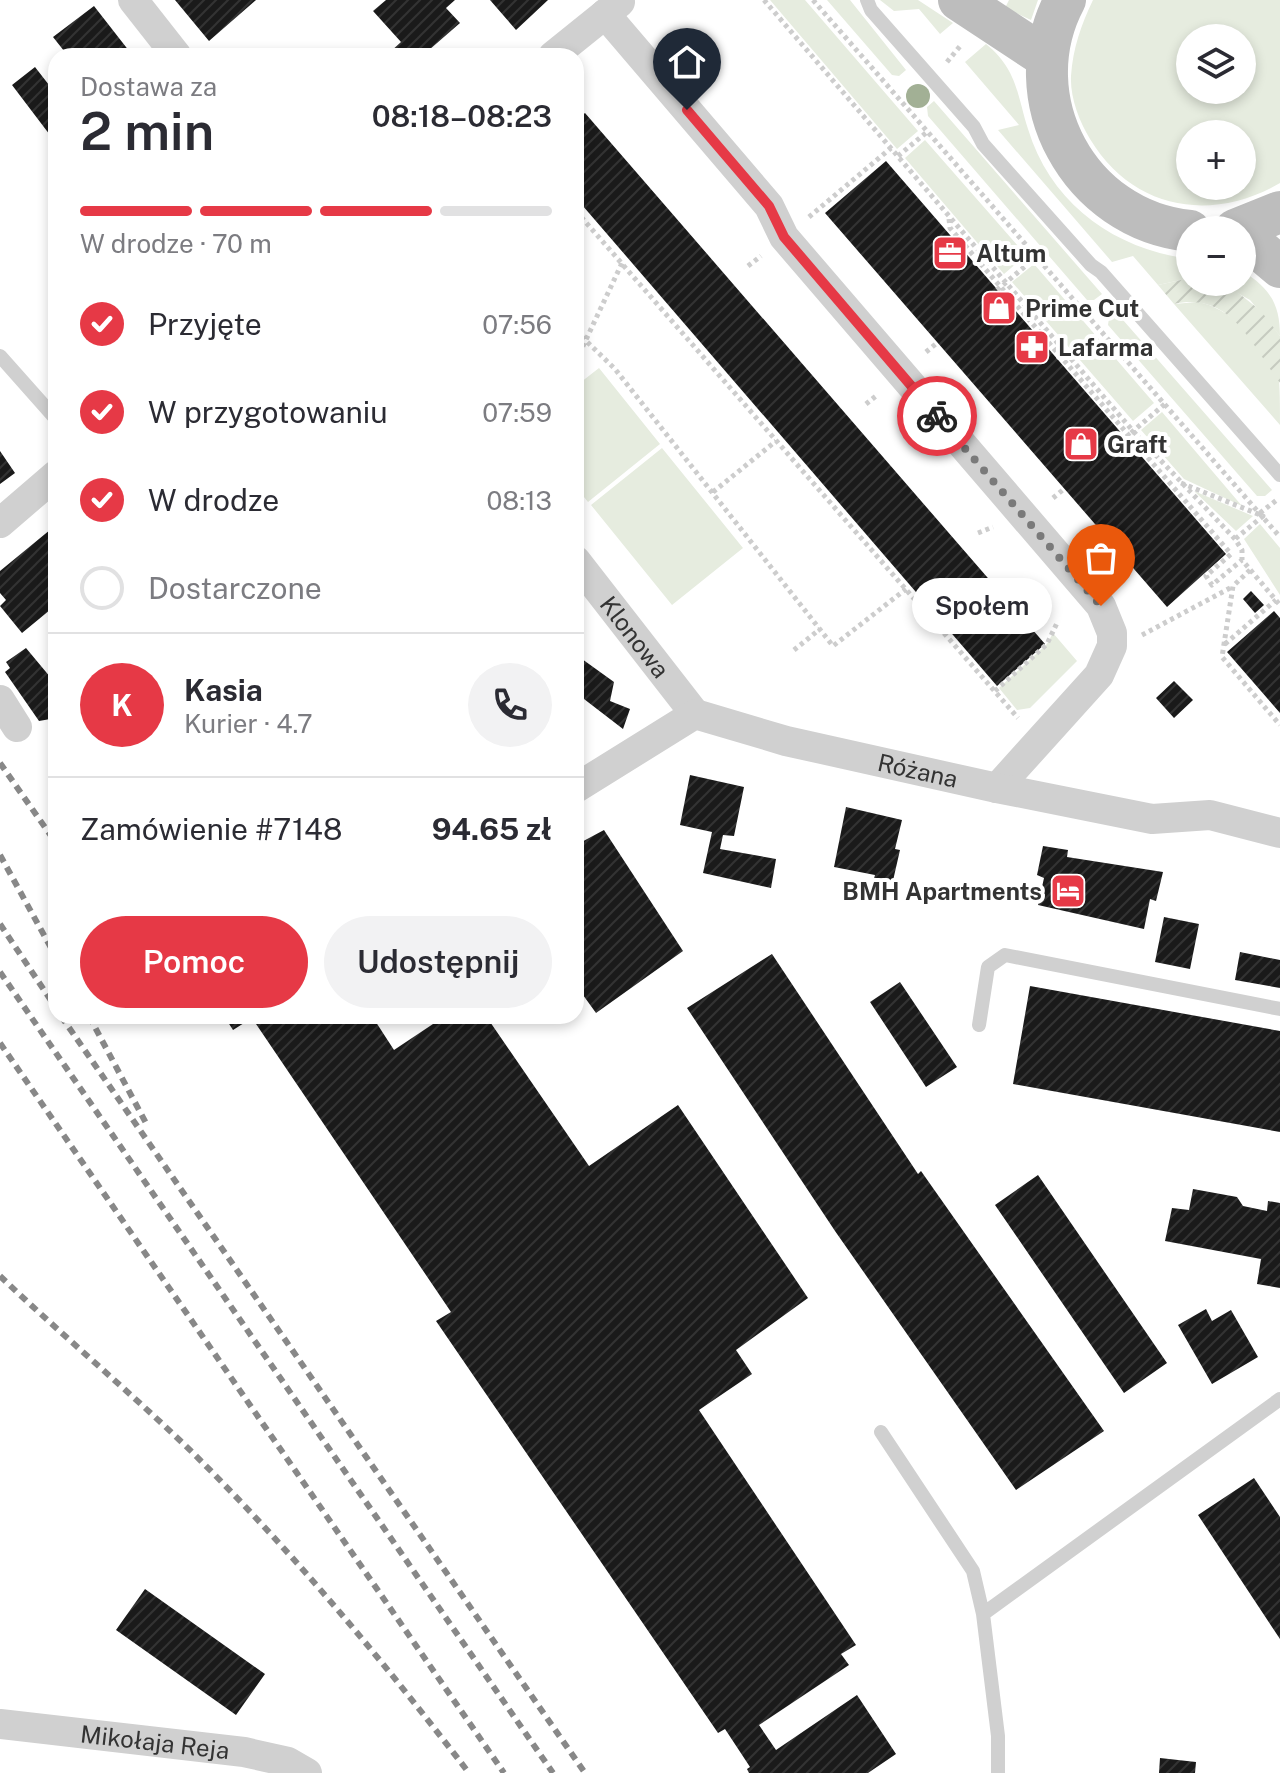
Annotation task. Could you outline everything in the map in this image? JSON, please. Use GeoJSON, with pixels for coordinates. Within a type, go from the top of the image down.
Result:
{"type":"FeatureCollection","features":[{"type":"Feature","properties":{"kind":"main road"},"geometry":{"type":"LineString","coordinates":[[959,0],[1047,58]]}},
{"type":"Feature","properties":{"kind":"main road"},"geometry":{"type":"LineString","coordinates":[[1065,0],[1047,58],[1047,94],[1053,117],[1075,165],[1105,197],[1144,220],[1176,228]]}},
{"type":"Feature","properties":{"kind":"main road"},"geometry":{"type":"LineString","coordinates":[[1256,222],[1280,212]]}},
{"type":"Feature","properties":{"kind":"main road"},"geometry":{"type":"LineString","coordinates":[[1256,247],[1280,267]]}},
{"type":"Feature","properties":{"kind":"street"},"geometry":{"type":"LineString","coordinates":[[133,0],[171,48]]}},
{"type":"Feature","properties":{"kind":"street"},"geometry":{"type":"LineString","coordinates":[[563,48],[613,7],[769,206],[794,249],[1101,606],[1112,633],[1112,646],[1099,675],[1037,739],[997,788]]}},
{"type":"Feature","properties":{"kind":"street"},"geometry":{"type":"LineString","coordinates":[[0,523],[48,482]]}},
{"type":"Feature","properties":{"kind":"street","name":"Klonowa"},"geometry":{"type":"LineString","coordinates":[[584,571],[695,714]]}},
{"type":"Feature","properties":{"kind":"street"},"geometry":{"type":"LineString","coordinates":[[0,700],[17,727]]}},
{"type":"Feature","properties":{"kind":"street"},"geometry":{"type":"LineString","coordinates":[[584,783],[695,714]]}},
{"type":"Feature","properties":{"kind":"street","name":"Różana"},"geometry":{"type":"LineString","coordinates":[[695,714],[786,741],[997,788],[1152,819],[1210,815],[1280,833]]}},
{"type":"Feature","properties":{"kind":"street","name":"Mikołaja Reja"},"geometry":{"type":"LineString","coordinates":[[0,1724],[244,1752],[288,1762],[307,1773]]}},
{"type":"Feature","properties":{"kind":"lane"},"geometry":{"type":"LineString","coordinates":[[867,0],[871,10],[974,127],[983,144],[1280,475]]}},
{"type":"Feature","properties":{"kind":"lane"},"geometry":{"type":"LineString","coordinates":[[0,356],[48,410]]}},
{"type":"Feature","properties":{"kind":"lane"},"geometry":{"type":"LineString","coordinates":[[979,1025],[988,967],[1005,955],[1280,1009]]}},
{"type":"Feature","properties":{"kind":"lane"},"geometry":{"type":"LineString","coordinates":[[983,1614],[1280,1399]]}},
{"type":"Feature","properties":{"kind":"lane"},"geometry":{"type":"LineString","coordinates":[[881,1432],[973,1571],[983,1614],[998,1736],[998,1773]]}},
{"type":"Feature","properties":{"kind":"path"},"geometry":{"type":"LineString","coordinates":[[764,0],[1133,431],[1235,539],[1242,550],[1242,560],[1278,602],[1224,645]]}},
{"type":"Feature","properties":{"kind":"path"},"geometry":{"type":"LineString","coordinates":[[813,0],[1280,537]]}},
{"type":"Feature","properties":{"kind":"path"},"geometry":{"type":"LineString","coordinates":[[898,156],[927,132]]}},
{"type":"Feature","properties":{"kind":"path"},"geometry":{"type":"LineString","coordinates":[[819,208],[891,148]]}},
{"type":"Feature","properties":{"kind":"path"},"geometry":{"type":"LineString","coordinates":[[948,216],[950,228],[1231,554],[1206,576],[1212,585],[1242,560]]}},
{"type":"Feature","properties":{"kind":"path"},"geometry":{"type":"LineString","coordinates":[[584,220],[1037,739]]}},
{"type":"Feature","properties":{"kind":"path"},"geometry":{"type":"LineString","coordinates":[[997,290],[1036,257]]}},
{"type":"Feature","properties":{"kind":"path"},"geometry":{"type":"LineString","coordinates":[[584,345],[622,263]]}},
{"type":"Feature","properties":{"kind":"path"},"geometry":{"type":"LineString","coordinates":[[584,337],[713,492],[833,646],[906,589]]}},
{"type":"Feature","properties":{"kind":"path"},"geometry":{"type":"LineString","coordinates":[[926,352],[937,343]]}},
{"type":"Feature","properties":{"kind":"path"},"geometry":{"type":"LineString","coordinates":[[1125,438],[1166,403]]}},
{"type":"Feature","properties":{"kind":"path"},"geometry":{"type":"LineString","coordinates":[[713,492],[776,441]]}},
{"type":"Feature","properties":{"kind":"path"},"geometry":{"type":"LineString","coordinates":[[1177,481],[1262,515]]}},
{"type":"Feature","properties":{"kind":"path"},"geometry":{"type":"LineString","coordinates":[[1049,502],[1064,489]]}},
{"type":"Feature","properties":{"kind":"path"},"geometry":{"type":"LineString","coordinates":[[1235,539],[1280,498]]}},
{"type":"Feature","properties":{"kind":"path"},"geometry":{"type":"LineString","coordinates":[[1112,646],[1160,627],[1233,586],[1250,570]]}},
{"type":"Feature","properties":{"kind":"path"},"geometry":{"type":"LineString","coordinates":[[1233,586],[1222,657],[1280,725]]}},
{"type":"Feature","properties":{"kind":"path"},"geometry":{"type":"LineString","coordinates":[[995,691],[1047,644],[1057,623]]}},
{"type":"Feature","properties":{"kind":"path"},"geometry":{"type":"LineString","coordinates":[[794,650],[820,629]]}},
{"type":"Feature","properties":{"kind":"shaded area"},"geometry":{"type":"Polygon","coordinates":[[[770,0],[805,0],[918,131],[897,149],[770,0]]]}},
{"type":"Feature","properties":{"kind":"shaded area"},"geometry":{"type":"Polygon","coordinates":[[[827,0],[850,0],[906,70],[899,76],[892,75],[827,0]]]}},
{"type":"Feature","properties":{"kind":"shaded area"},"geometry":{"type":"Polygon","coordinates":[[[880,0],[918,0],[953,23],[940,34],[919,9],[894,11],[880,0]]]}},
{"type":"Feature","properties":{"kind":"shaded area"},"geometry":{"type":"Polygon","coordinates":[[[1009,0],[1038,0],[1031,20],[1005,8],[1009,0]]]}},
{"type":"Feature","properties":{"kind":"shaded area"},"geometry":{"type":"Polygon","coordinates":[[[1093,0],[1280,0],[1280,183],[1256,195],[1256,120],[1176,120],[1176,200],[1239,200],[1201,205],[1175,203],[1151,195],[1128,181],[1108,163],[1090,139],[1076,109],[1071,76],[1078,37],[1093,0]]]}},
{"type":"Feature","properties":{"kind":"shaded area"},"geometry":{"type":"Polygon","coordinates":[[[986,44],[996,53],[1010,73],[1038,156],[1052,180],[1089,218],[1111,233],[1136,245],[1176,256],[1176,281],[1158,285],[1133,256],[1112,262],[998,130],[1019,125],[965,62],[986,44]]]}},
{"type":"Feature","properties":{"kind":"shaded area"},"geometry":{"type":"Polygon","coordinates":[[[934,101],[1102,294],[1094,300],[1087,300],[928,116],[927,107],[934,101]]]}},
{"type":"Feature","properties":{"kind":"shaded area"},"geometry":{"type":"Polygon","coordinates":[[[925,140],[1026,255],[1004,274],[905,158],[925,140]]]}},
{"type":"Feature","properties":{"kind":"shaded area"},"geometry":{"type":"Polygon","coordinates":[[[1034,264],[1154,403],[1133,421],[1012,282],[1034,264]]]}},
{"type":"Feature","properties":{"kind":"shaded area"},"geometry":{"type":"Polygon","coordinates":[[[1176,281],[1176,296],[1242,296],[1261,311],[1280,336],[1280,383],[1249,338],[1226,314],[1194,302],[1174,304],[1158,285],[1176,281]]]}},
{"type":"Feature","properties":{"kind":"shaded area"},"geometry":{"type":"Polygon","coordinates":[[[1256,281],[1272,298],[1280,336],[1250,300],[1243,296],[1256,296],[1256,281]]]}},
{"type":"Feature","properties":{"kind":"shaded area"},"geometry":{"type":"Polygon","coordinates":[[[1197,302],[1224,312],[1236,321],[1265,356],[1279,381],[1280,425],[1174,304],[1197,302]]]}},
{"type":"Feature","properties":{"kind":"shaded area"},"geometry":{"type":"Polygon","coordinates":[[[1116,312],[1272,490],[1265,496],[1257,496],[1108,325],[1109,318],[1116,312]]]}},
{"type":"Feature","properties":{"kind":"shaded area"},"geometry":{"type":"Polygon","coordinates":[[[599,368],[660,444],[588,502],[584,497],[584,380],[599,368]]]}},
{"type":"Feature","properties":{"kind":"shaded area"},"geometry":{"type":"Polygon","coordinates":[[[1162,412],[1242,506],[1184,479],[1141,430],[1162,412]]]}},
{"type":"Feature","properties":{"kind":"shaded area"},"geometry":{"type":"Polygon","coordinates":[[[662,448],[743,548],[672,605],[591,505],[662,448]]]}},
{"type":"Feature","properties":{"kind":"shaded area"},"geometry":{"type":"Polygon","coordinates":[[[1194,491],[1253,516],[1236,531],[1194,491]]]}},
{"type":"Feature","properties":{"kind":"shaded area"},"geometry":{"type":"Polygon","coordinates":[[[1260,524],[1280,548],[1280,595],[1244,539],[1260,524]]]}},
{"type":"Feature","properties":{"kind":"shaded area"},"geometry":{"type":"Polygon","coordinates":[[[1053,633],[1077,661],[1030,708],[1017,710],[999,688],[1047,644],[1053,633]]]}},
{"type":"Feature","properties":{"kind":"building"},"geometry":{"type":"Polygon","coordinates":[[[175,0],[256,0],[209,41],[175,0]]]}},
{"type":"Feature","properties":{"kind":"building"},"geometry":{"type":"Polygon","coordinates":[[[386,0],[455,0],[446,8],[460,23],[431,48],[394,48],[401,42],[373,11],[386,0]]]}},
{"type":"Feature","properties":{"kind":"building"},"geometry":{"type":"Polygon","coordinates":[[[490,0],[548,0],[516,30],[490,0]]]}},
{"type":"Feature","properties":{"kind":"building"},"geometry":{"type":"Polygon","coordinates":[[[94,6],[127,48],[62,48],[53,37],[94,6]]]}},
{"type":"Feature","properties":{"kind":"building"},"geometry":{"type":"Polygon","coordinates":[[[35,67],[48,84],[48,132],[12,85],[35,67]]]}},
{"type":"Feature","properties":{"kind":"building"},"geometry":{"type":"Polygon","coordinates":[[[584,114],[1045,644],[997,686],[584,207],[584,114]]]}},
{"type":"Feature","properties":{"kind":"building"},"geometry":{"type":"Polygon","coordinates":[[[886,161],[1226,554],[1167,607],[825,213],[886,161]]]}},
{"type":"Feature","properties":{"kind":"building"},"geometry":{"type":"Polygon","coordinates":[[[0,451],[15,473],[0,484],[0,451]]]}},
{"type":"Feature","properties":{"kind":"building"},"geometry":{"type":"Polygon","coordinates":[[[48,532],[48,612],[22,633],[0,606],[6,600],[0,593],[0,571],[48,532]]]}},
{"type":"Feature","properties":{"kind":"building"},"geometry":{"type":"Polygon","coordinates":[[[1251,591],[1264,605],[1255,613],[1243,599],[1251,591]]]}},
{"type":"Feature","properties":{"kind":"building"},"geometry":{"type":"Polygon","coordinates":[[[1274,611],[1280,618],[1280,713],[1227,652],[1274,611]]]}},
{"type":"Feature","properties":{"kind":"building"},"geometry":{"type":"Polygon","coordinates":[[[26,648],[48,674],[48,719],[39,721],[5,672],[10,668],[6,662],[26,648]]]}},
{"type":"Feature","properties":{"kind":"building"},"geometry":{"type":"Polygon","coordinates":[[[584,660],[614,682],[610,701],[630,709],[623,729],[584,699],[584,660]]]}},
{"type":"Feature","properties":{"kind":"building"},"geometry":{"type":"Polygon","coordinates":[[[1174,681],[1193,700],[1174,718],[1156,698],[1174,681]]]}},
{"type":"Feature","properties":{"kind":"building"},"geometry":{"type":"Polygon","coordinates":[[[690,775],[744,787],[734,836],[723,835],[720,849],[776,859],[771,888],[703,873],[712,832],[680,825],[690,775]]]}},
{"type":"Feature","properties":{"kind":"building"},"geometry":{"type":"Polygon","coordinates":[[[846,807],[902,820],[895,849],[900,850],[892,885],[873,882],[875,875],[834,867],[846,807]]]}},
{"type":"Feature","properties":{"kind":"building"},"geometry":{"type":"Polygon","coordinates":[[[604,830],[683,951],[596,1013],[584,996],[584,841],[604,830]]]}},
{"type":"Feature","properties":{"kind":"building"},"geometry":{"type":"Polygon","coordinates":[[[1043,846],[1068,850],[1067,857],[1163,872],[1156,901],[1150,899],[1144,929],[1038,905],[1044,878],[1037,875],[1043,846]]]}},
{"type":"Feature","properties":{"kind":"building"},"geometry":{"type":"Polygon","coordinates":[[[1164,917],[1199,924],[1190,969],[1155,962],[1164,917]]]}},
{"type":"Feature","properties":{"kind":"building"},"geometry":{"type":"Polygon","coordinates":[[[1240,952],[1280,960],[1280,988],[1235,980],[1240,952]]]}},
{"type":"Feature","properties":{"kind":"building"},"geometry":{"type":"Polygon","coordinates":[[[772,954],[918,1174],[921,1171],[1104,1431],[1016,1490],[835,1231],[687,1008],[772,954]]]}},
{"type":"Feature","properties":{"kind":"building"},"geometry":{"type":"Polygon","coordinates":[[[900,982],[957,1067],[926,1087],[870,1002],[900,982]]]}},
{"type":"Feature","properties":{"kind":"building"},"geometry":{"type":"Polygon","coordinates":[[[1030,986],[1280,1031],[1280,1132],[1013,1084],[1030,986]]]}},
{"type":"Feature","properties":{"kind":"building"},"geometry":{"type":"Polygon","coordinates":[[[229,1024],[242,1024],[233,1030],[229,1024]]]}},
{"type":"Feature","properties":{"kind":"building"},"geometry":{"type":"Polygon","coordinates":[[[256,1024],[377,1024],[394,1050],[433,1024],[491,1024],[589,1166],[678,1105],[808,1298],[736,1350],[752,1374],[699,1410],[856,1645],[841,1654],[849,1665],[759,1725],[776,1750],[857,1695],[896,1754],[868,1773],[749,1773],[747,1769],[750,1767],[725,1729],[718,1733],[436,1321],[451,1312],[256,1024]]]}},
{"type":"Feature","properties":{"kind":"building"},"geometry":{"type":"Polygon","coordinates":[[[1038,1175],[1167,1363],[1124,1393],[995,1205],[1038,1175]]]}},
{"type":"Feature","properties":{"kind":"building"},"geometry":{"type":"Polygon","coordinates":[[[1193,1189],[1237,1197],[1243,1206],[1267,1211],[1268,1201],[1280,1203],[1280,1288],[1257,1284],[1261,1259],[1165,1241],[1172,1208],[1189,1210],[1193,1189]]]}},
{"type":"Feature","properties":{"kind":"building"},"geometry":{"type":"Polygon","coordinates":[[[1206,1309],[1212,1321],[1231,1310],[1258,1357],[1212,1384],[1178,1325],[1206,1309]]]}},
{"type":"Feature","properties":{"kind":"building"},"geometry":{"type":"Polygon","coordinates":[[[1254,1478],[1280,1517],[1280,1639],[1198,1515],[1254,1478]]]}},
{"type":"Feature","properties":{"kind":"building"},"geometry":{"type":"Polygon","coordinates":[[[145,1589],[265,1674],[236,1715],[116,1630],[145,1589]]]}},
{"type":"Feature","properties":{"kind":"building"},"geometry":{"type":"Polygon","coordinates":[[[1160,1758],[1196,1762],[1195,1773],[1159,1773],[1160,1758]]]}},
{"type":"Feature","properties":{"kind":"railway"},"geometry":{"type":"LineString","coordinates":[[0,763],[48,832]]}},
{"type":"Feature","properties":{"kind":"railway"},"geometry":{"type":"LineString","coordinates":[[0,855],[48,942]]}},
{"type":"Feature","properties":{"kind":"railway"},"geometry":{"type":"LineString","coordinates":[[0,924],[48,996]]}},
{"type":"Feature","properties":{"kind":"railway"},"geometry":{"type":"LineString","coordinates":[[0,972],[553,1773]]}},
{"type":"Feature","properties":{"kind":"railway"},"geometry":{"type":"LineString","coordinates":[[67,1024],[585,1773]]}},
{"type":"Feature","properties":{"kind":"railway"},"geometry":{"type":"LineString","coordinates":[[93,1024],[147,1125]]}},
{"type":"Feature","properties":{"kind":"railway"},"geometry":{"type":"LineString","coordinates":[[0,1043],[504,1773]]}},
{"type":"Feature","properties":{"kind":"railway"},"geometry":{"type":"LineString","coordinates":[[0,1276],[169,1430],[266,1528],[404,1690],[469,1773]]}},
{"type":"Feature","properties":{"kind":"way so far"},"geometry":{"type":"LineString","coordinates":[[937,416],[1101,606]]}},
{"type":"Feature","properties":{"kind":"place","name":"Altum"},"geometry":{"type":"Point","coordinates":[950,253]}},
{"type":"Feature","properties":{"kind":"place","name":"Prime Cut"},"geometry":{"type":"Point","coordinates":[999,308]}},
{"type":"Feature","properties":{"kind":"place","name":"Lafarma"},"geometry":{"type":"Point","coordinates":[1032,347]}},
{"type":"Feature","properties":{"kind":"place","name":"Graft"},"geometry":{"type":"Point","coordinates":[1081,444]}},
{"type":"Feature","properties":{"kind":"place","name":"Społem"},"geometry":{"type":"Point","coordinates":[1101,606]}},
{"type":"Feature","properties":{"kind":"place","name":"BMH Apartments"},"geometry":{"type":"Point","coordinates":[1068,891]}},
{"type":"Feature","properties":{"kind":"route"},"geometry":{"type":"LineString","coordinates":[[687,110],[769,206],[784,237],[937,416]]}}]}
